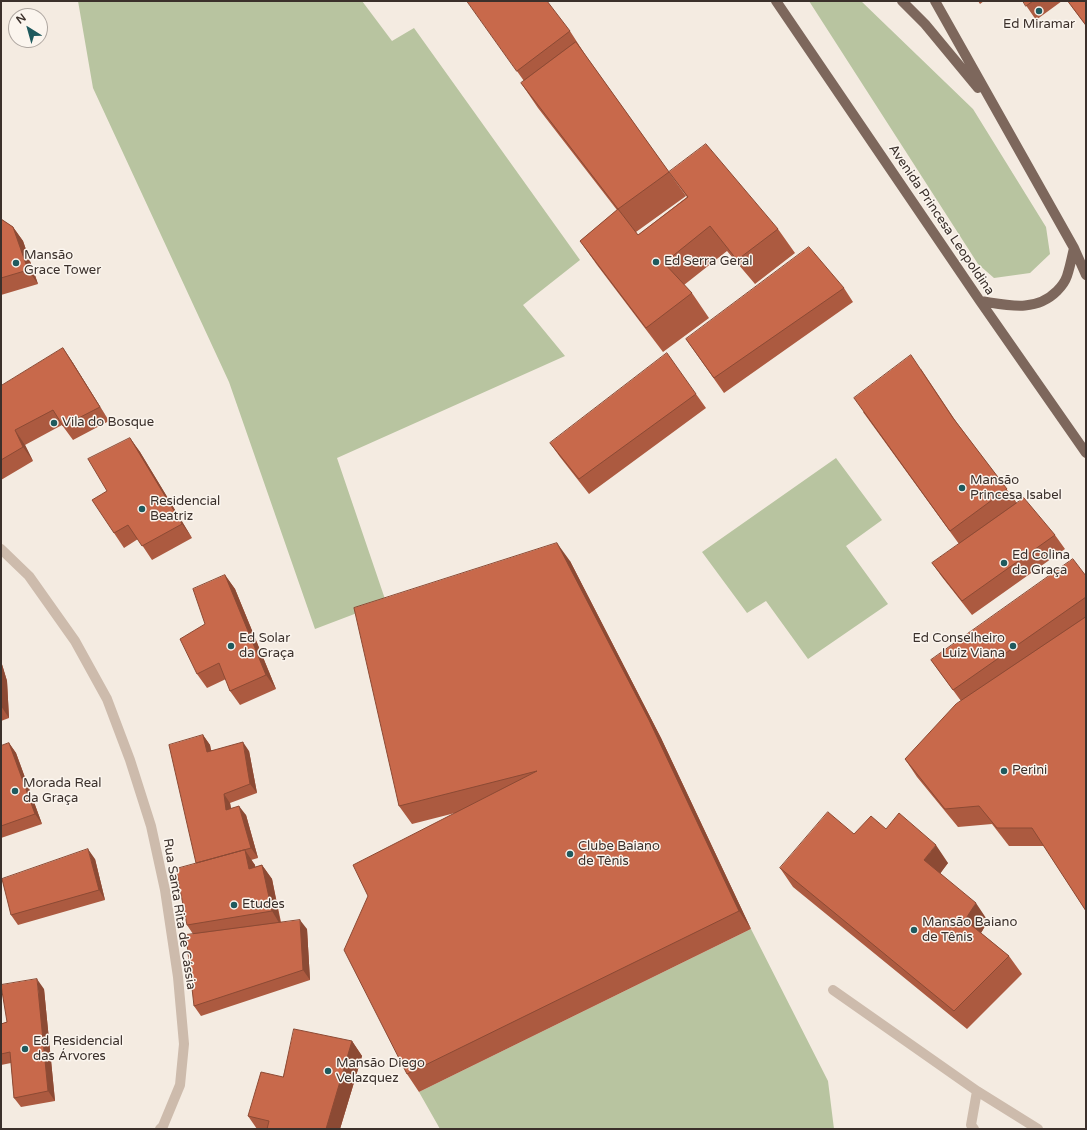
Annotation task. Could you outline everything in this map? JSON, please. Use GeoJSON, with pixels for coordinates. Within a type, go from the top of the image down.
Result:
{"type":"FeatureCollection","features":[{"type":"Feature","properties":{"kind":"main road","name":"Avenida Princesa Leopoldina"},"geometry":{"type":"LineString","coordinates":[[776,1],[980,301],[1081,443],[1086,453]]}},
{"type":"Feature","properties":{"kind":"main road"},"geometry":{"type":"LineString","coordinates":[[902,1],[925,24],[994,106]]}},
{"type":"Feature","properties":{"kind":"main road"},"geometry":{"type":"LineString","coordinates":[[935,1],[1074,248],[1086,275]]}},
{"type":"Feature","properties":{"kind":"main road"},"geometry":{"type":"LineString","coordinates":[[980,301],[1015,306],[1030,306],[1050,298],[1062,286],[1067,277],[1074,248]]}},
{"type":"Feature","properties":{"kind":"street","name":"Rua Santa Rita de Cássia"},"geometry":{"type":"LineString","coordinates":[[1,549],[29,576],[75,641],[107,699],[130,760],[151,826],[165,890],[178,978],[184,1044],[180,1085],[163,1126],[160,1129]]}},
{"type":"Feature","properties":{"kind":"street"},"geometry":{"type":"LineString","coordinates":[[833,990],[977,1091],[1038,1129]]}},
{"type":"Feature","properties":{"kind":"street"},"geometry":{"type":"LineString","coordinates":[[974,1129],[971,1125],[977,1091]]}},
{"type":"Feature","properties":{"kind":"green space"},"geometry":{"type":"Polygon","coordinates":[[[78,1],[362,1],[392,41],[414,28],[580,260],[523,305],[565,356],[337,458],[386,602],[315,629],[229,382],[93,88],[78,1]]]}},
{"type":"Feature","properties":{"kind":"green space"},"geometry":{"type":"Polygon","coordinates":[[[809,1],[861,1],[973,109],[1046,227],[1050,254],[1030,273],[994,278],[978,264],[809,1]]]}},
{"type":"Feature","properties":{"kind":"green space"},"geometry":{"type":"Polygon","coordinates":[[[836,458],[882,520],[846,546],[888,604],[808,659],[766,601],[747,613],[702,552],[836,458]]]}},
{"type":"Feature","properties":{"kind":"green space"},"geometry":{"type":"Polygon","coordinates":[[[751,929],[828,1081],[834,1129],[440,1129],[419,1092],[751,929]]]}},
{"type":"Feature","properties":{"kind":"building"},"geometry":{"type":"Polygon","coordinates":[[[467,1],[547,1],[570,31],[517,71],[467,1]]]}},
{"type":"Feature","properties":{"kind":"building"},"geometry":{"type":"Polygon","coordinates":[[[1023,1],[1033,1],[1026,6],[1023,1]]]}},
{"type":"Feature","properties":{"kind":"building"},"geometry":{"type":"Polygon","coordinates":[[[1068,1],[1086,1],[1086,25],[1068,1]]]}},
{"type":"Feature","properties":{"kind":"building"},"geometry":{"type":"Polygon","coordinates":[[[576,42],[669,172],[618,209],[521,83],[576,42]]]}},
{"type":"Feature","properties":{"kind":"building","name":"Ed Serra Geral"},"geometry":{"type":"Polygon","coordinates":[[[706,144],[778,229],[737,260],[710,226],[664,263],[692,293],[646,328],[580,241],[618,209],[638,235],[688,197],[669,172],[706,144]]]}},
{"type":"Feature","properties":{"kind":"building"},"geometry":{"type":"Polygon","coordinates":[[[1,219],[13,227],[28,270],[1,278],[1,219]]]}},
{"type":"Feature","properties":{"kind":"building"},"geometry":{"type":"Polygon","coordinates":[[[809,247],[844,288],[714,378],[686,339],[809,247]]]}},
{"type":"Feature","properties":{"kind":"building","name":"Vila do Bosque"},"geometry":{"type":"Polygon","coordinates":[[[63,348],[100,407],[63,426],[53,410],[15,430],[23,447],[1,460],[1,386],[63,348]]]}},
{"type":"Feature","properties":{"kind":"building"},"geometry":{"type":"Polygon","coordinates":[[[667,353],[696,394],[579,479],[550,443],[667,353]]]}},
{"type":"Feature","properties":{"kind":"building"},"geometry":{"type":"Polygon","coordinates":[[[911,355],[953,418],[1007,489],[950,531],[854,398],[911,355]]]}},
{"type":"Feature","properties":{"kind":"building","name":"Residencial Beatriz"},"geometry":{"type":"Polygon","coordinates":[[[130,438],[182,524],[142,546],[128,525],[114,533],[92,500],[107,491],[88,459],[130,438]]]}},
{"type":"Feature","properties":{"kind":"building","name":"Ed Colina da Graça"},"geometry":{"type":"Polygon","coordinates":[[[1024,498],[1055,535],[962,601],[932,563],[1024,498]]]}},
{"type":"Feature","properties":{"kind":"building","name":"Clube Baiano de Tênis"},"geometry":{"type":"Polygon","coordinates":[[[557,543],[649,720],[739,911],[407,1074],[344,950],[368,896],[353,865],[537,771],[399,806],[354,608],[557,543]]]}},
{"type":"Feature","properties":{"kind":"building"},"geometry":{"type":"Polygon","coordinates":[[[1073,559],[1086,576],[1086,597],[953,690],[931,660],[1073,559]]]}},
{"type":"Feature","properties":{"kind":"building","name":"Ed Solar da Graça"},"geometry":{"type":"Polygon","coordinates":[[[225,575],[266,675],[230,691],[219,663],[197,674],[180,639],[205,624],[193,589],[225,575]]]}},
{"type":"Feature","properties":{"kind":"building","name":"Perini"},"geometry":{"type":"Polygon","coordinates":[[[1086,617],[1086,911],[1032,828],[997,828],[979,806],[945,809],[905,759],[956,704],[1086,617]]]}},
{"type":"Feature","properties":{"kind":"building"},"geometry":{"type":"Polygon","coordinates":[[[203,735],[207,752],[243,742],[250,784],[224,794],[226,810],[239,806],[251,848],[196,863],[169,745],[203,735]]]}},
{"type":"Feature","properties":{"kind":"building","name":"Morada Real da Graça"},"geometry":{"type":"Polygon","coordinates":[[[9,743],[35,814],[1,826],[1,746],[9,743]]]}},
{"type":"Feature","properties":{"kind":"building","name":"Mansão Baiano de Tênis"},"geometry":{"type":"Polygon","coordinates":[[[828,812],[854,834],[871,816],[886,829],[899,813],[936,845],[924,860],[976,903],[965,920],[1009,956],[954,1011],[780,868],[828,812]]]}},
{"type":"Feature","properties":{"kind":"building"},"geometry":{"type":"Polygon","coordinates":[[[88,849],[99,890],[11,915],[2,879],[88,849]]]}},
{"type":"Feature","properties":{"kind":"building","name":"Etudes"},"geometry":{"type":"Polygon","coordinates":[[[245,850],[249,869],[262,865],[272,911],[187,925],[176,869],[245,850]]]}},
{"type":"Feature","properties":{"kind":"building"},"geometry":{"type":"Polygon","coordinates":[[[300,920],[303,970],[194,1006],[186,935],[300,920]]]}},
{"type":"Feature","properties":{"kind":"building","name":"Ed Residencial das Árvores"},"geometry":{"type":"Polygon","coordinates":[[[37,979],[48,1091],[14,1098],[10,1052],[1,1054],[1,1024],[7,1022],[1,985],[37,979]]]}},
{"type":"Feature","properties":{"kind":"building","name":"Mansão Diego Velazquez"},"geometry":{"type":"Polygon","coordinates":[[[294,1029],[352,1041],[326,1129],[267,1129],[269,1121],[248,1116],[261,1072],[283,1077],[294,1029]]]}},
{"type":"Feature","properties":{"kind":"place","name":"Ed Miramar"},"geometry":{"type":"Point","coordinates":[1039,11]}},
{"type":"Feature","properties":{"kind":"place","name":"Ed Serra Geral"},"geometry":{"type":"Point","coordinates":[656,262]}},
{"type":"Feature","properties":{"kind":"place","name":"Mansão Grace Tower"},"geometry":{"type":"Point","coordinates":[16,263]}},
{"type":"Feature","properties":{"kind":"place","name":"Vila do Bosque"},"geometry":{"type":"Point","coordinates":[54,423]}},
{"type":"Feature","properties":{"kind":"place","name":"Mansão Princesa Isabel"},"geometry":{"type":"Point","coordinates":[962,488]}},
{"type":"Feature","properties":{"kind":"place","name":"Residencial Beatriz"},"geometry":{"type":"Point","coordinates":[142,509]}},
{"type":"Feature","properties":{"kind":"place","name":"Ed Colina da Graça"},"geometry":{"type":"Point","coordinates":[1004,563]}},
{"type":"Feature","properties":{"kind":"place","name":"Ed Solar da Graça"},"geometry":{"type":"Point","coordinates":[231,646]}},
{"type":"Feature","properties":{"kind":"place","name":"Ed Conselheiro Luiz Viana"},"geometry":{"type":"Point","coordinates":[1013,646]}},
{"type":"Feature","properties":{"kind":"place","name":"Perini"},"geometry":{"type":"Point","coordinates":[1004,771]}},
{"type":"Feature","properties":{"kind":"place","name":"Morada Real da Graça"},"geometry":{"type":"Point","coordinates":[15,791]}},
{"type":"Feature","properties":{"kind":"place","name":"Clube Baiano de Tênis"},"geometry":{"type":"Point","coordinates":[570,854]}},
{"type":"Feature","properties":{"kind":"place","name":"Etudes"},"geometry":{"type":"Point","coordinates":[234,905]}},
{"type":"Feature","properties":{"kind":"place","name":"Mansão Baiano de Tênis"},"geometry":{"type":"Point","coordinates":[914,930]}},
{"type":"Feature","properties":{"kind":"place","name":"Ed Residencial das Árvores"},"geometry":{"type":"Point","coordinates":[25,1049]}},
{"type":"Feature","properties":{"kind":"place","name":"Mansão Diego Velazquez"},"geometry":{"type":"Point","coordinates":[328,1071]}}]}
